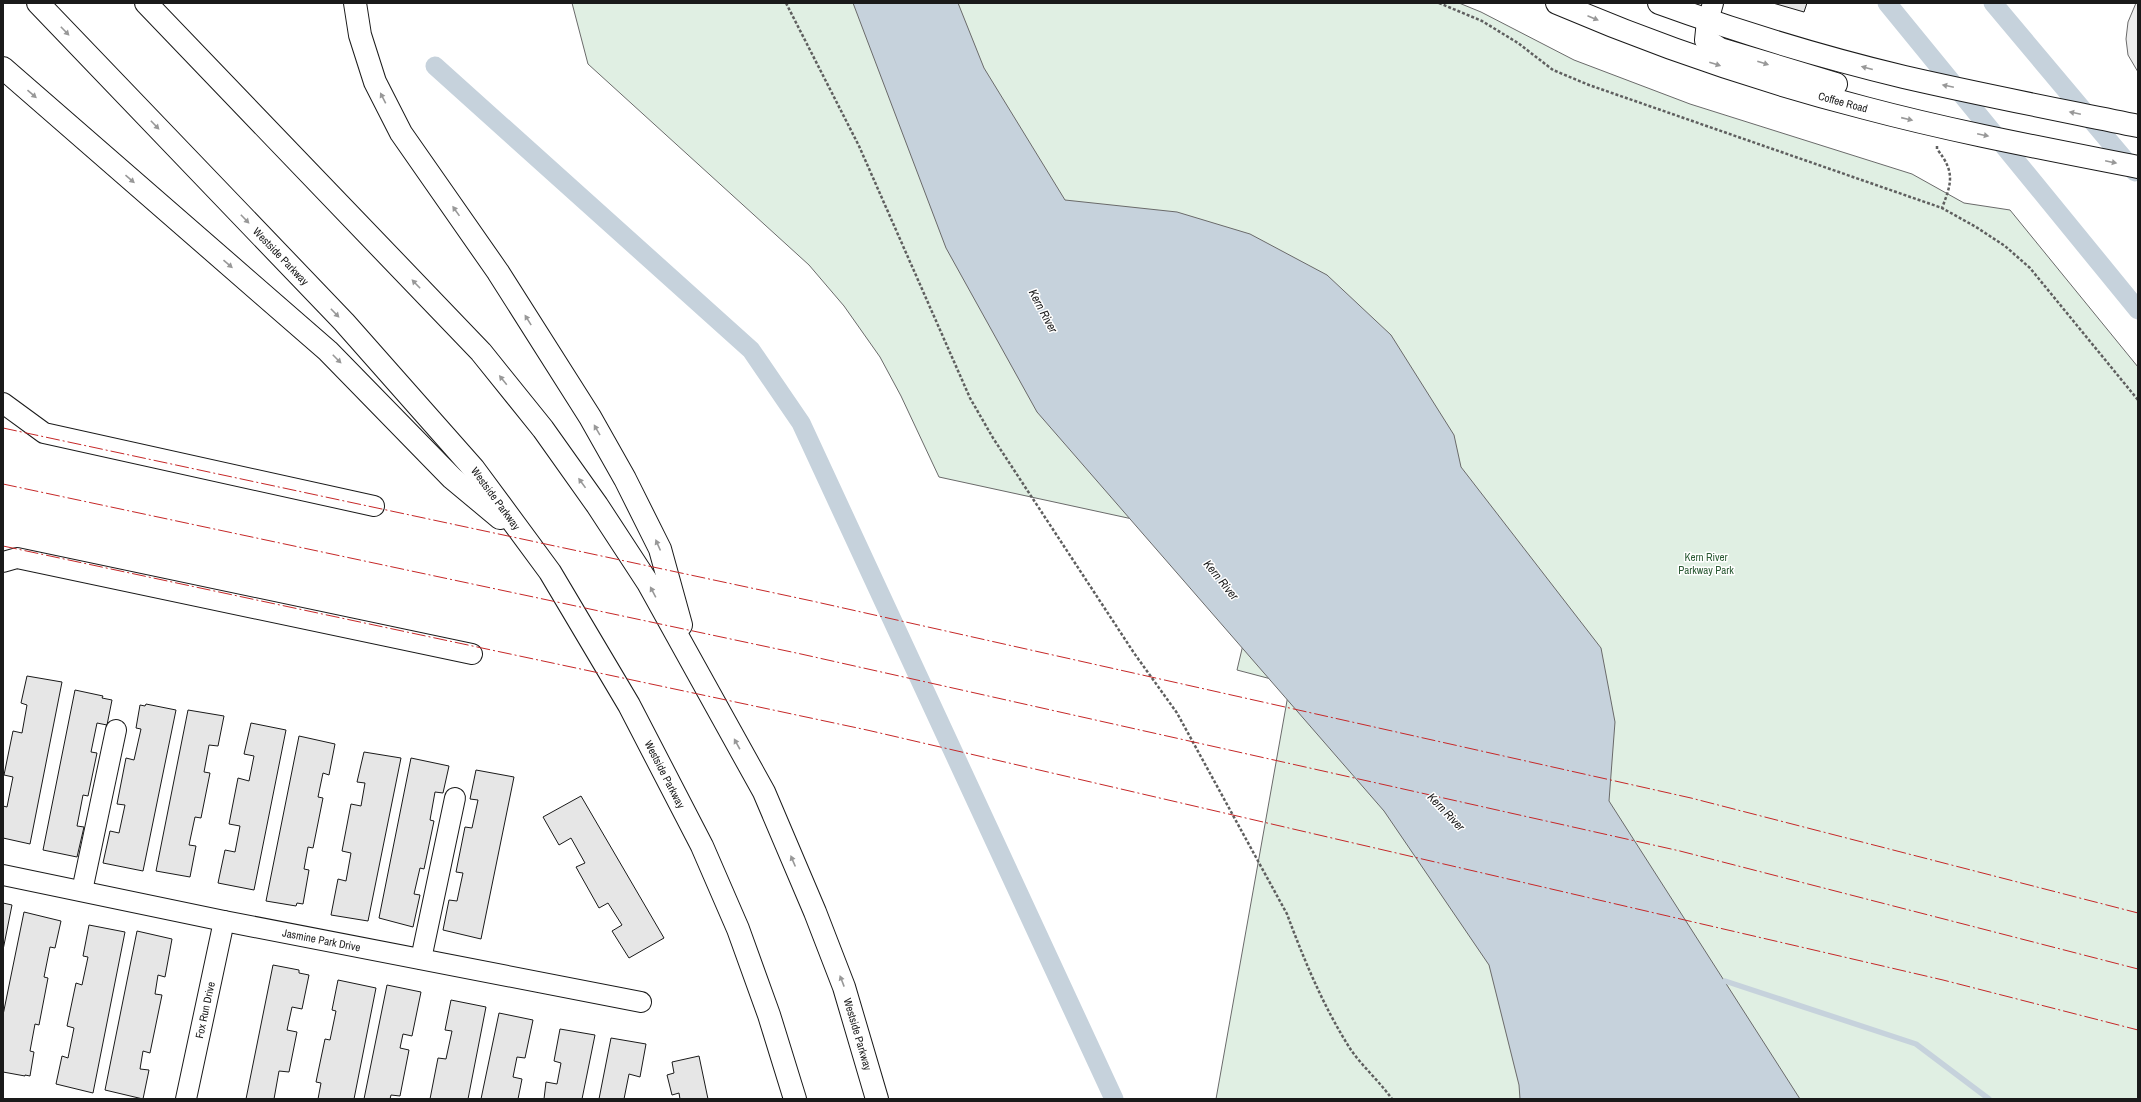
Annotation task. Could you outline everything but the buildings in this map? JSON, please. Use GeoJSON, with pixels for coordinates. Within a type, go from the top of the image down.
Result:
{"type":"FeatureCollection","features":[{"type":"Feature","properties":{"kind":"main road","name":"Westside Parkway"},"geometry":{"type":"LineString","coordinates":[[38,3],[344,322],[474,469],[550,572],[629,705],[702,846],[738,929],[769,1016],[795,1099]]}},
{"type":"Feature","properties":{"kind":"main road","name":"Westside Parkway"},"geometry":{"type":"LineString","coordinates":[[146,3],[481,352],[543,429],[597,505],[648,583],[691,663],[764,792],[815,912],[844,987],[877,1099]]}},
{"type":"Feature","properties":{"kind":"main road"},"geometry":{"type":"LineString","coordinates":[[355,3],[360,35],[375,82],[401,133],[498,272],[590,417],[625,479],[660,549],[691,663]]}},
{"type":"Feature","properties":{"kind":"main road","name":"Coffee Road"},"geometry":{"type":"LineString","coordinates":[[1557,3],[1614,27],[1696,58],[1783,85],[1942,127],[2138,167]]}},
{"type":"Feature","properties":{"kind":"main road"},"geometry":{"type":"LineString","coordinates":[[1659,3],[1711,12],[1799,49],[1905,77],[2138,126]]}},
{"type":"Feature","properties":{"kind":"main road"},"geometry":{"type":"LineString","coordinates":[[1711,12],[1706,40],[1720,49],[1858,91],[1881,112]]}},
{"type":"Feature","properties":{"kind":"main road"},"geometry":{"type":"LineString","coordinates":[[3,68],[328,351],[452,478],[522,536],[550,572]]}},
{"type":"Feature","properties":{"kind":"street"},"geometry":{"type":"LineString","coordinates":[[3,403],[44,433],[374,506]]}},
{"type":"Feature","properties":{"kind":"street"},"geometry":{"type":"LineString","coordinates":[[3,562],[17,558],[472,654]]}},
{"type":"Feature","properties":{"kind":"street"},"geometry":{"type":"LineString","coordinates":[[82,891],[116,730]]}},
{"type":"Feature","properties":{"kind":"street"},"geometry":{"type":"LineString","coordinates":[[422,959],[455,798]]}},
{"type":"Feature","properties":{"kind":"street","name":"Jasmine Park Drive"},"geometry":{"type":"LineString","coordinates":[[3,875],[224,921],[641,1002]]}},
{"type":"Feature","properties":{"kind":"street","name":"Fox Run Drive"},"geometry":{"type":"LineString","coordinates":[[186,1099],[224,921]]}},
{"type":"Feature","properties":{"kind":"path"},"geometry":{"type":"LineString","coordinates":[[786,3],[859,146],[970,398],[992,438],[1134,653],[1178,713],[1287,914],[1302,954],[1351,1050],[1392,1099]]}},
{"type":"Feature","properties":{"kind":"path"},"geometry":{"type":"LineString","coordinates":[[1439,3],[1482,21],[1518,43],[1553,70],[1589,85],[1942,208],[1976,227],[2005,246],[2030,268],[2138,400]]}},
{"type":"Feature","properties":{"kind":"path"},"geometry":{"type":"LineString","coordinates":[[1942,127],[1937,149],[1949,168],[1951,181],[1942,208]]}},
{"type":"Feature","properties":{"kind":"green space","name":"Kern River Parkway Park"},"geometry":{"type":"Polygon","coordinates":[[[572,3],[1459,3],[1481,12],[1574,60],[1690,104],[1912,174],[1964,203],[2010,210],[2138,367],[2138,1099],[1216,1099],[1290,684],[1237,670],[1266,548],[939,477],[901,396],[880,357],[844,306],[809,265],[588,64],[572,3]]]}},
{"type":"Feature","properties":{"kind":"shaded area"},"geometry":{"type":"Polygon","coordinates":[[[2136,3],[2138,3],[2138,72],[2128,55],[2126,39],[2128,22],[2136,3]]]}},
{"type":"Feature","properties":{"kind":"water","name":"Kern River"},"geometry":{"type":"Polygon","coordinates":[[[853,3],[958,3],[984,68],[1065,200],[1177,212],[1250,234],[1327,275],[1391,335],[1454,435],[1461,467],[1601,648],[1615,722],[1609,801],[1800,1099],[1520,1099],[1519,1085],[1489,965],[1384,811],[1037,412],[946,248],[853,3]]]}},
{"type":"Feature","properties":{"kind":"waterway"},"geometry":{"type":"LineString","coordinates":[[1887,3],[2138,310]]}},
{"type":"Feature","properties":{"kind":"waterway"},"geometry":{"type":"LineString","coordinates":[[1993,3],[2135,172]]}},
{"type":"Feature","properties":{"kind":"waterway"},"geometry":{"type":"LineString","coordinates":[[435,66],[751,350],[801,423],[1114,1099]]}},
{"type":"Feature","properties":{"kind":"waterway"},"geometry":{"type":"LineString","coordinates":[[1725,981],[1916,1044],[1989,1099]]}},
{"type":"Feature","properties":{"kind":"power"},"geometry":{"type":"LineString","coordinates":[[3,428],[812,601],[1691,798],[2138,913]]}},
{"type":"Feature","properties":{"kind":"power"},"geometry":{"type":"LineString","coordinates":[[3,484],[801,654],[1680,851],[2138,969]]}},
{"type":"Feature","properties":{"kind":"power"},"geometry":{"type":"LineString","coordinates":[[3,546],[867,730],[1943,980],[2138,1030]]}}]}
